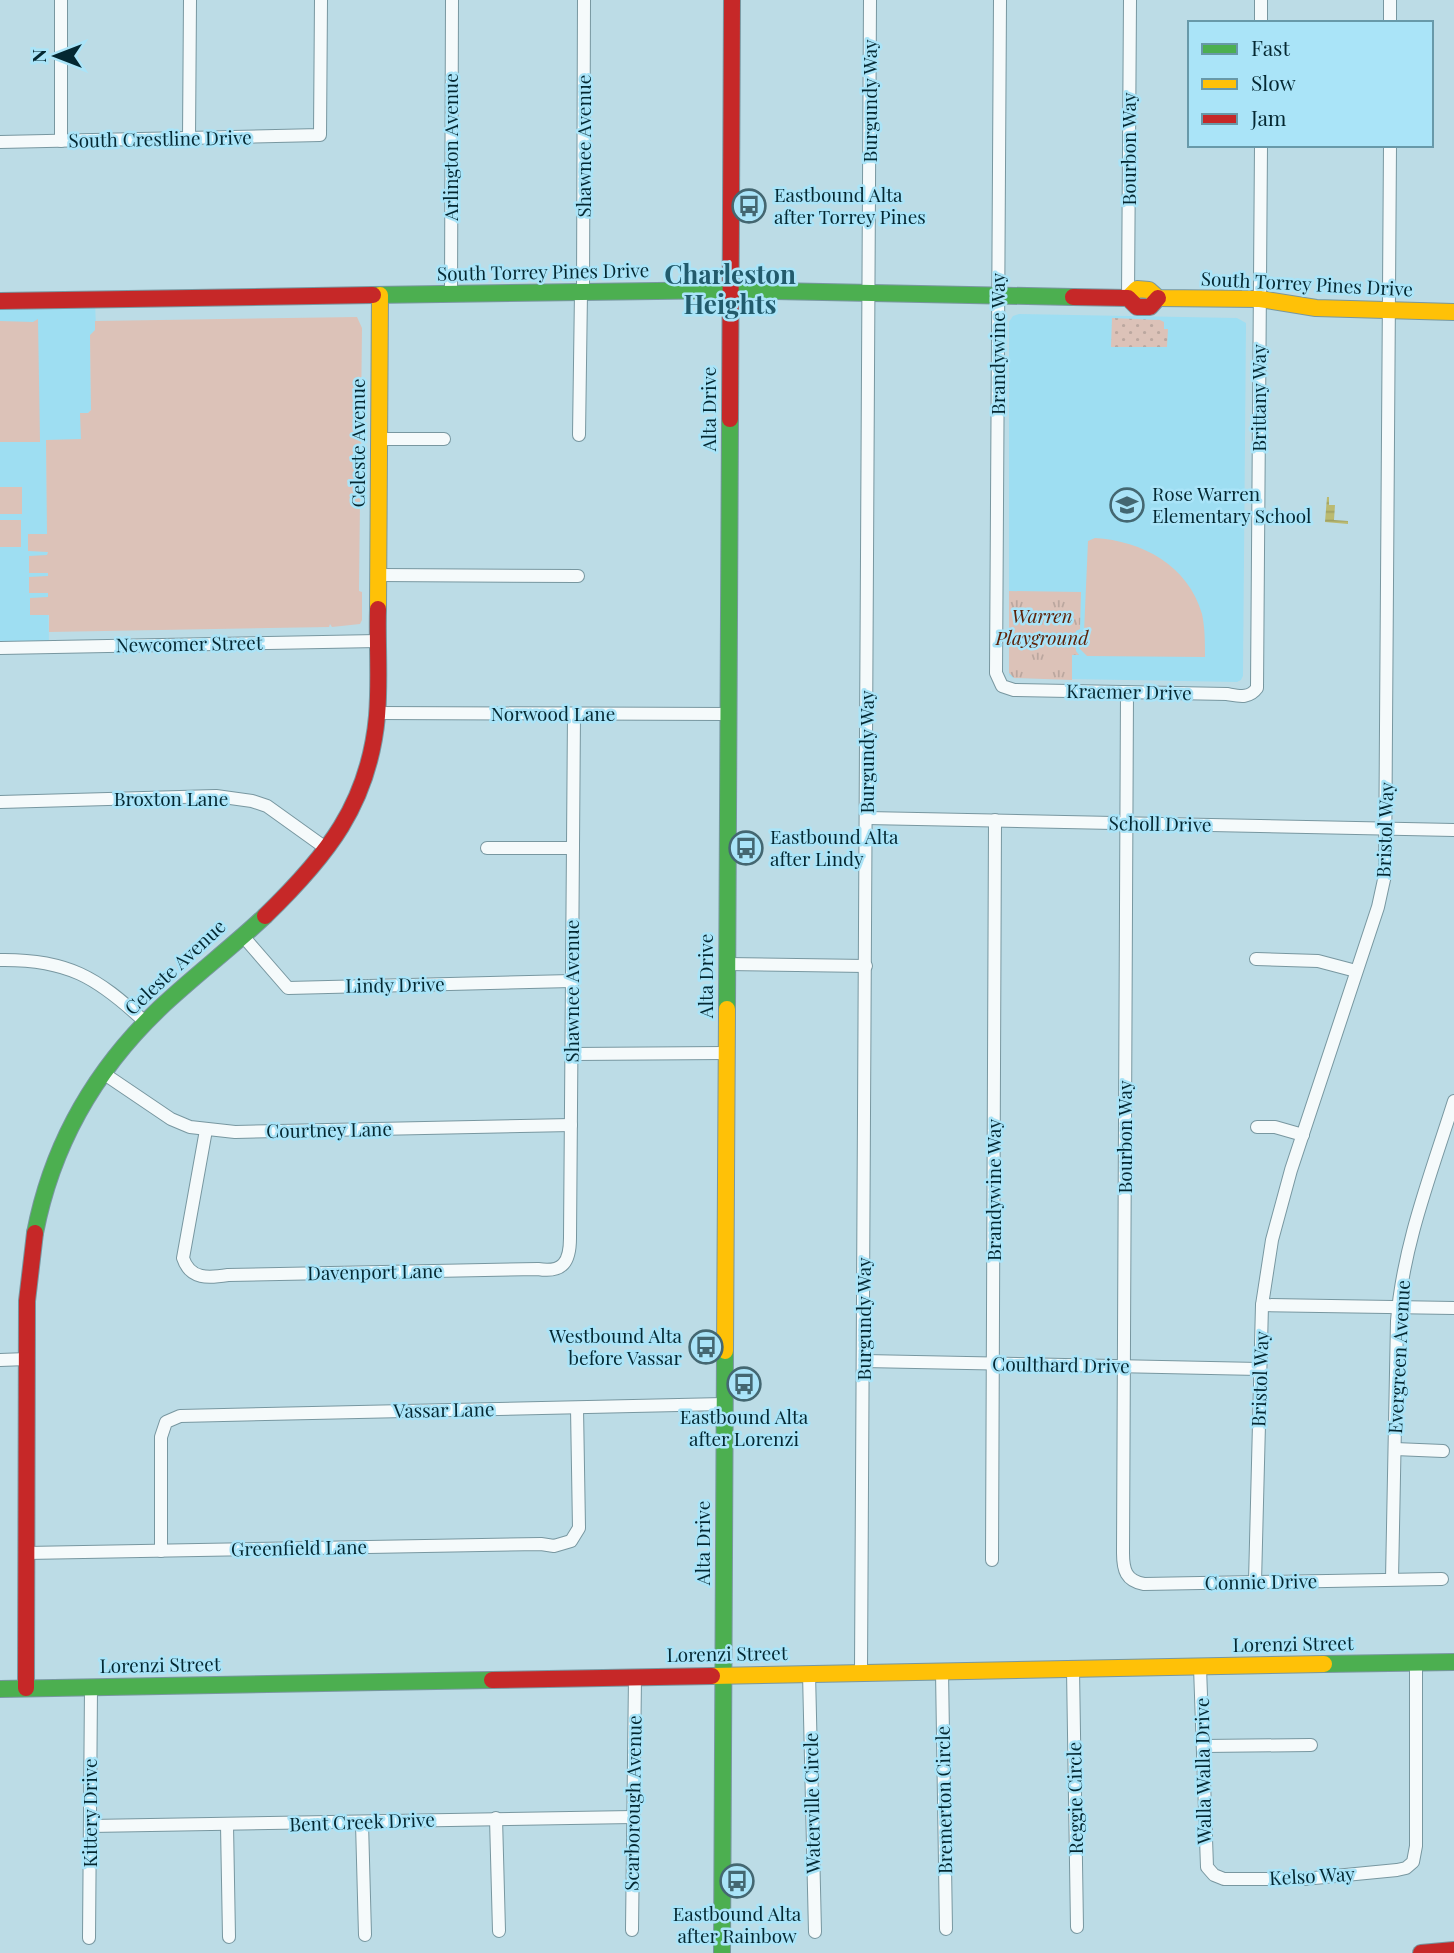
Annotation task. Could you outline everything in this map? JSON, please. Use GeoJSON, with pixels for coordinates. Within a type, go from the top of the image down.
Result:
{"type":"FeatureCollection","features":[{"type":"Feature","properties":{"kind":"main road","name":"Alta Drive"},"geometry":{"type":"LineString","coordinates":[[722,1953],[732,0]]}},
{"type":"Feature","properties":{"kind":"main road","name":"South Torrey Pines Drive"},"geometry":{"type":"LineString","coordinates":[[0,301],[730,290],[1128,298],[1137,289],[1149,290],[1158,298],[1260,299],[1316,309],[1454,312]]}},
{"type":"Feature","properties":{"kind":"main road","name":"Celeste Avenue"},"geometry":{"type":"LineString","coordinates":[[26,1688],[29,1266],[41,1205],[68,1131],[117,1053],[145,1022],[294,888],[342,828],[363,783],[374,742],[377,713],[380,295]]}},
{"type":"Feature","properties":{"kind":"main road","name":"Lorenzi Street"},"geometry":{"type":"LineString","coordinates":[[0,1689],[1454,1662]]}},
{"type":"Feature","properties":{"kind":"main road"},"geometry":{"type":"LineString","coordinates":[[1421,1953],[1454,1950]]}},
{"type":"Feature","properties":{"kind":"street"},"geometry":{"type":"LineString","coordinates":[[61,0],[61,141]]}},
{"type":"Feature","properties":{"kind":"street"},"geometry":{"type":"LineString","coordinates":[[189,138],[190,0]]}},
{"type":"Feature","properties":{"kind":"street","name":"South Crestline Drive"},"geometry":{"type":"LineString","coordinates":[[0,142],[320,135],[321,0]]}},
{"type":"Feature","properties":{"kind":"street","name":"Arlington Avenue"},"geometry":{"type":"LineString","coordinates":[[451,294],[452,0]]}},
{"type":"Feature","properties":{"kind":"street","name":"Shawnee Avenue"},"geometry":{"type":"LineString","coordinates":[[579,435],[584,0]]}},
{"type":"Feature","properties":{"kind":"street","name":"Burgundy Way"},"geometry":{"type":"LineString","coordinates":[[861,1671],[870,0]]}},
{"type":"Feature","properties":{"kind":"street","name":"Brandywine Way"},"geometry":{"type":"LineString","coordinates":[[1000,0],[996,673],[1002,686]]}},
{"type":"Feature","properties":{"kind":"street","name":"Bourbon Way"},"geometry":{"type":"LineString","coordinates":[[1128,298],[1130,0]]}},
{"type":"Feature","properties":{"kind":"street"},"geometry":{"type":"LineString","coordinates":[[1261,0],[1261,21]]}},
{"type":"Feature","properties":{"kind":"street"},"geometry":{"type":"LineString","coordinates":[[1390,0],[1390,21]]}},
{"type":"Feature","properties":{"kind":"street","name":"Brittany Way"},"geometry":{"type":"LineString","coordinates":[[1255,692],[1258,684],[1261,147]]}},
{"type":"Feature","properties":{"kind":"street","name":"Bristol Way"},"geometry":{"type":"LineString","coordinates":[[1255,1582],[1262,1305],[1279,1209],[1378,907],[1385,876],[1390,147]]}},
{"type":"Feature","properties":{"kind":"street"},"geometry":{"type":"LineString","coordinates":[[379,439],[444,439]]}},
{"type":"Feature","properties":{"kind":"street"},"geometry":{"type":"LineString","coordinates":[[379,575],[578,576]]}},
{"type":"Feature","properties":{"kind":"street","name":"Newcomer Street"},"geometry":{"type":"LineString","coordinates":[[0,648],[378,641]]}},
{"type":"Feature","properties":{"kind":"street","name":"Kraemer Drive"},"geometry":{"type":"LineString","coordinates":[[1002,686],[1014,690],[1227,694],[1242,697],[1255,692]]}},
{"type":"Feature","properties":{"kind":"street","name":"Bourbon Way"},"geometry":{"type":"LineString","coordinates":[[1127,692],[1123,1553],[1126,1574],[1130,1579]]}},
{"type":"Feature","properties":{"kind":"street","name":"Norwood Lane"},"geometry":{"type":"LineString","coordinates":[[377,713],[728,714]]}},
{"type":"Feature","properties":{"kind":"street","name":"Shawnee Avenue"},"geometry":{"type":"LineString","coordinates":[[563,1265],[570,1255],[574,714]]}},
{"type":"Feature","properties":{"kind":"street","name":"Broxton Lane"},"geometry":{"type":"LineString","coordinates":[[0,802],[216,796],[252,801],[267,806],[327,849]]}},
{"type":"Feature","properties":{"kind":"street","name":"Scholl Drive"},"geometry":{"type":"LineString","coordinates":[[867,818],[1454,830]]}},
{"type":"Feature","properties":{"kind":"street","name":"Brandywine Way"},"geometry":{"type":"LineString","coordinates":[[992,1560],[995,820]]}},
{"type":"Feature","properties":{"kind":"street"},"geometry":{"type":"LineString","coordinates":[[487,848],[573,848]]}},
{"type":"Feature","properties":{"kind":"street","name":"Lindy Drive"},"geometry":{"type":"LineString","coordinates":[[242,934],[288,988],[572,981]]}},
{"type":"Feature","properties":{"kind":"street"},"geometry":{"type":"LineString","coordinates":[[1256,959],[1318,961],[1356,971]]}},
{"type":"Feature","properties":{"kind":"street"},"geometry":{"type":"LineString","coordinates":[[0,960],[54,964],[77,971],[103,985],[145,1022]]}},
{"type":"Feature","properties":{"kind":"street"},"geometry":{"type":"LineString","coordinates":[[727,964],[866,966]]}},
{"type":"Feature","properties":{"kind":"street"},"geometry":{"type":"LineString","coordinates":[[572,1054],[726,1053]]}},
{"type":"Feature","properties":{"kind":"street","name":"Courtney Lane"},"geometry":{"type":"LineString","coordinates":[[103,1073],[172,1119],[206,1130],[235,1132],[571,1125]]}},
{"type":"Feature","properties":{"kind":"street","name":"Evergreen Avenue"},"geometry":{"type":"LineString","coordinates":[[1392,1579],[1398,1307],[1405,1262],[1415,1224],[1454,1101]]}},
{"type":"Feature","properties":{"kind":"street"},"geometry":{"type":"LineString","coordinates":[[1257,1127],[1275,1127],[1303,1135]]}},
{"type":"Feature","properties":{"kind":"street","name":"Davenport Lane"},"geometry":{"type":"LineString","coordinates":[[206,1130],[183,1258],[188,1269],[197,1275],[208,1278],[241,1275],[538,1269],[550,1271],[563,1265]]}},
{"type":"Feature","properties":{"kind":"street"},"geometry":{"type":"LineString","coordinates":[[1262,1305],[1454,1308]]}},
{"type":"Feature","properties":{"kind":"street"},"geometry":{"type":"LineString","coordinates":[[0,1360],[27,1359]]}},
{"type":"Feature","properties":{"kind":"street","name":"Coulthard Drive"},"geometry":{"type":"LineString","coordinates":[[864,1361],[1259,1368]]}},
{"type":"Feature","properties":{"kind":"street","name":"Vassar Lane"},"geometry":{"type":"LineString","coordinates":[[161,1551],[161,1437],[166,1422],[180,1416],[724,1404]]}},
{"type":"Feature","properties":{"kind":"street","name":"Greenfield Lane"},"geometry":{"type":"LineString","coordinates":[[26,1553],[527,1544],[554,1546],[571,1541],[579,1528],[577,1408]]}},
{"type":"Feature","properties":{"kind":"street"},"geometry":{"type":"LineString","coordinates":[[1395,1449],[1443,1451]]}},
{"type":"Feature","properties":{"kind":"street","name":"Connie Drive"},"geometry":{"type":"LineString","coordinates":[[1130,1579],[1144,1584],[1442,1579]]}},
{"type":"Feature","properties":{"kind":"street","name":"Kelso Way"},"geometry":{"type":"LineString","coordinates":[[1211,1873],[1223,1879],[1304,1879],[1397,1870],[1413,1863],[1416,1846],[1416,1662]]}},
{"type":"Feature","properties":{"kind":"street","name":"Walla Walla Drive"},"geometry":{"type":"LineString","coordinates":[[1200,1667],[1205,1863],[1211,1873]]}},
{"type":"Feature","properties":{"kind":"street","name":"Reggie Circle"},"geometry":{"type":"LineString","coordinates":[[1073,1669],[1077,1927]]}},
{"type":"Feature","properties":{"kind":"street","name":"Bremerton Circle"},"geometry":{"type":"LineString","coordinates":[[942,1671],[946,1929]]}},
{"type":"Feature","properties":{"kind":"street","name":"Waterville Circle"},"geometry":{"type":"LineString","coordinates":[[809,1674],[815,1932]]}},
{"type":"Feature","properties":{"kind":"street","name":"Scarborough Avenue"},"geometry":{"type":"LineString","coordinates":[[632,1930],[635,1677]]}},
{"type":"Feature","properties":{"kind":"street","name":"Kittery Drive"},"geometry":{"type":"LineString","coordinates":[[89,1938],[91,1688]]}},
{"type":"Feature","properties":{"kind":"street"},"geometry":{"type":"LineString","coordinates":[[1203,1746],[1311,1745]]}},
{"type":"Feature","properties":{"kind":"street","name":"Bent Creek Drive"},"geometry":{"type":"LineString","coordinates":[[90,1826],[633,1817]]}},
{"type":"Feature","properties":{"kind":"street"},"geometry":{"type":"LineString","coordinates":[[496,1818],[499,1931]]}},
{"type":"Feature","properties":{"kind":"street"},"geometry":{"type":"LineString","coordinates":[[362,1823],[365,1935]]}},
{"type":"Feature","properties":{"kind":"street"},"geometry":{"type":"LineString","coordinates":[[227,1825],[229,1937]]}},
{"type":"Feature","properties":{"kind":"shaded area"},"geometry":{"type":"Polygon","coordinates":[[[95,299],[96,330],[90,336],[91,410],[81,440],[46,441],[49,647],[0,648],[0,301],[95,299]]]}},
{"type":"Feature","properties":{"kind":"shaded area","name":"Rose Warren Elementary School"},"geometry":{"type":"Polygon","coordinates":[[[1013,316],[1237,318],[1246,323],[1241,680],[1013,678],[1009,675],[1009,322],[1013,316]]]}},
{"type":"Feature","properties":{"kind":"shaded area"},"geometry":{"type":"Polygon","coordinates":[[[1327,497],[1329,505],[1335,505],[1334,520],[1348,521],[1348,524],[1325,522],[1327,497]]]}},
{"type":"Feature","properties":{"kind":"green space"},"geometry":{"type":"Polygon","coordinates":[[[357,317],[362,328],[360,624],[332,627],[330,624],[329,627],[49,632],[49,615],[30,615],[30,598],[48,597],[48,593],[29,593],[29,577],[48,576],[48,573],[29,573],[29,556],[47,555],[48,552],[28,551],[28,534],[47,534],[46,440],[81,439],[80,413],[88,413],[91,410],[90,335],[95,330],[95,321],[357,317]]]}},
{"type":"Feature","properties":{"kind":"green space"},"geometry":{"type":"Polygon","coordinates":[[[1112,318],[1164,322],[1164,329],[1168,329],[1167,347],[1111,347],[1112,318]]]}},
{"type":"Feature","properties":{"kind":"green space"},"geometry":{"type":"Polygon","coordinates":[[[38,319],[40,442],[0,442],[0,321],[33,322],[38,319]]]}},
{"type":"Feature","properties":{"kind":"green space"},"geometry":{"type":"Polygon","coordinates":[[[0,487],[22,487],[22,514],[0,514],[0,487]]]}},
{"type":"Feature","properties":{"kind":"green space"},"geometry":{"type":"Polygon","coordinates":[[[0,520],[21,520],[21,547],[0,547],[0,520]]]}},
{"type":"Feature","properties":{"kind":"green space"},"geometry":{"type":"Polygon","coordinates":[[[1095,538],[1130,544],[1146,550],[1174,569],[1186,582],[1202,614],[1205,657],[1087,656],[1079,648],[1079,633],[1084,632],[1088,541],[1095,538]]]}},
{"type":"Feature","properties":{"kind":"green space","name":"Warren Playground"},"geometry":{"type":"Polygon","coordinates":[[[1009,591],[1081,592],[1080,629],[1076,631],[1076,651],[1079,655],[1072,655],[1072,680],[1014,678],[1009,673],[1009,591]]]}},
{"type":"Feature","properties":{"kind":"traffic: fast"},"geometry":{"type":"LineString","coordinates":[[373,295],[730,290],[1073,297]]}},
{"type":"Feature","properties":{"kind":"traffic: fast"},"geometry":{"type":"LineString","coordinates":[[727,1009],[730,419]]}},
{"type":"Feature","properties":{"kind":"traffic: fast"},"geometry":{"type":"LineString","coordinates":[[35,1233],[53,1169],[65,1139],[97,1083],[116,1057],[160,1008],[265,916]]}},
{"type":"Feature","properties":{"kind":"traffic: fast"},"geometry":{"type":"LineString","coordinates":[[722,1953],[725,1351]]}},
{"type":"Feature","properties":{"kind":"traffic: fast"},"geometry":{"type":"LineString","coordinates":[[1324,1664],[1454,1662]]}},
{"type":"Feature","properties":{"kind":"traffic: fast"},"geometry":{"type":"LineString","coordinates":[[0,1689],[492,1680]]}},
{"type":"Feature","properties":{"kind":"traffic: slow"},"geometry":{"type":"LineString","coordinates":[[1128,298],[1137,289],[1149,290],[1158,298],[1260,299],[1316,308],[1454,312]]}},
{"type":"Feature","properties":{"kind":"traffic: slow"},"geometry":{"type":"LineString","coordinates":[[378,609],[380,295]]}},
{"type":"Feature","properties":{"kind":"traffic: slow"},"geometry":{"type":"LineString","coordinates":[[725,1351],[727,1009]]}},
{"type":"Feature","properties":{"kind":"traffic: slow"},"geometry":{"type":"LineString","coordinates":[[712,1676],[1324,1664]]}},
{"type":"Feature","properties":{"kind":"traffic: jam"},"geometry":{"type":"LineString","coordinates":[[730,419],[732,0]]}},
{"type":"Feature","properties":{"kind":"traffic: jam"},"geometry":{"type":"LineString","coordinates":[[0,301],[373,295]]}},
{"type":"Feature","properties":{"kind":"traffic: jam"},"geometry":{"type":"LineString","coordinates":[[1073,297],[1128,298],[1137,307],[1150,307],[1158,298]]}},
{"type":"Feature","properties":{"kind":"traffic: jam"},"geometry":{"type":"LineString","coordinates":[[265,916],[326,850],[341,827],[365,776],[377,716],[378,609]]}},
{"type":"Feature","properties":{"kind":"traffic: jam"},"geometry":{"type":"LineString","coordinates":[[26,1688],[27,1301],[35,1233]]}},
{"type":"Feature","properties":{"kind":"traffic: jam"},"geometry":{"type":"LineString","coordinates":[[492,1680],[712,1676]]}},
{"type":"Feature","properties":{"kind":"traffic: jam"},"geometry":{"type":"LineString","coordinates":[[1421,1953],[1454,1950]]}},
{"type":"Feature","properties":{"kind":"place","name":"Eastbound Alta after Torrey Pines"},"geometry":{"type":"Point","coordinates":[749,206]}},
{"type":"Feature","properties":{"kind":"place","name":"Rose Warren Elementary School"},"geometry":{"type":"Point","coordinates":[1127,505]}},
{"type":"Feature","properties":{"kind":"place","name":"Eastbound Alta after Lindy"},"geometry":{"type":"Point","coordinates":[746,848]}},
{"type":"Feature","properties":{"kind":"place","name":"Westbound Alta before Vassar"},"geometry":{"type":"Point","coordinates":[706,1347]}},
{"type":"Feature","properties":{"kind":"place","name":"Eastbound Alta after Lorenzi"},"geometry":{"type":"Point","coordinates":[744,1384]}},
{"type":"Feature","properties":{"kind":"place","name":"Eastbound Alta after Rainbow"},"geometry":{"type":"Point","coordinates":[737,1881]}},
{"type":"Feature","properties":{"kind":"district","name":"Charleston Heights"},"geometry":{"type":"Point","coordinates":[730,290]}}]}
